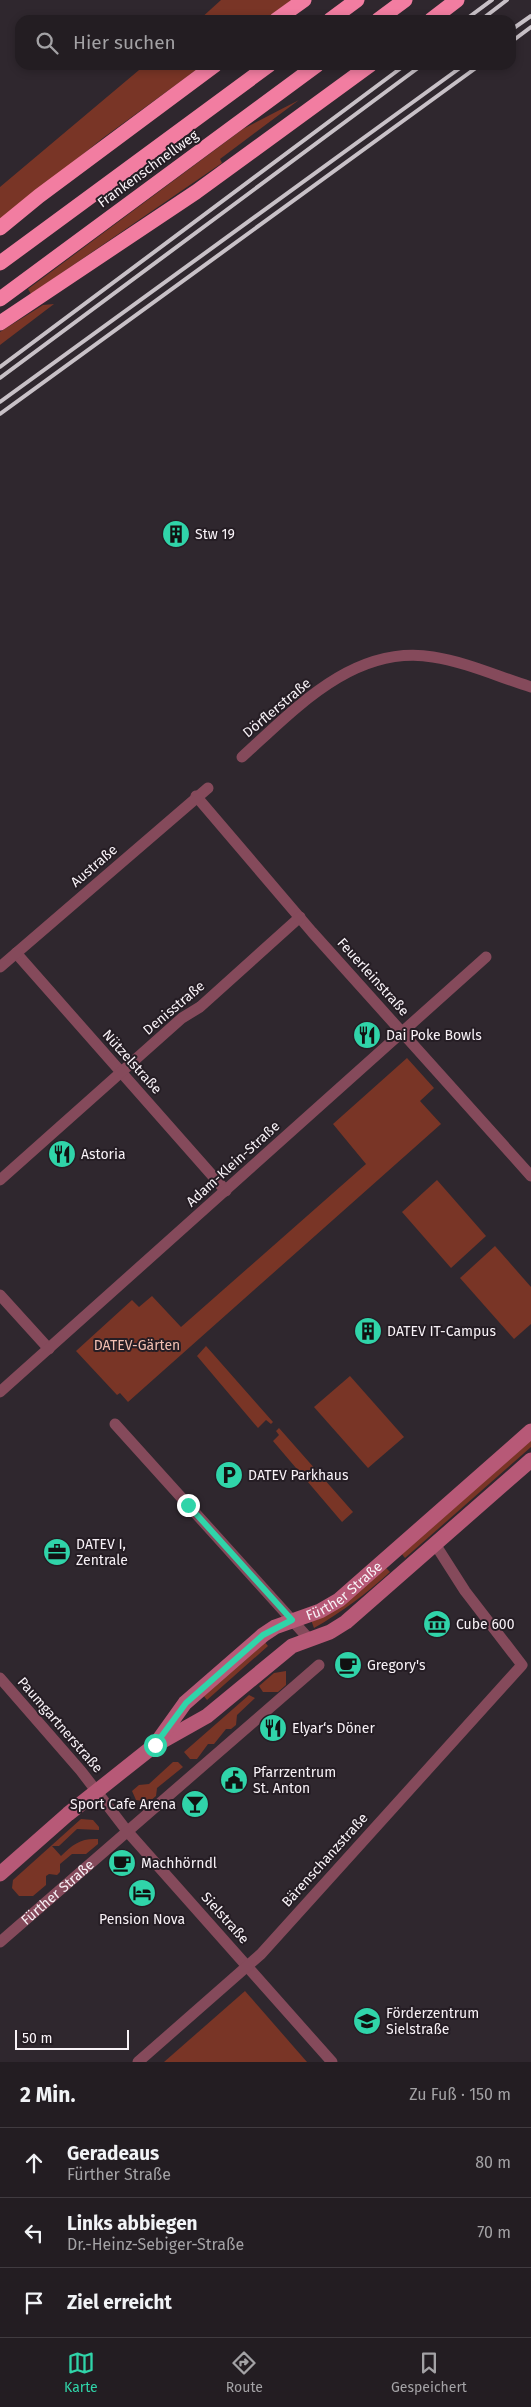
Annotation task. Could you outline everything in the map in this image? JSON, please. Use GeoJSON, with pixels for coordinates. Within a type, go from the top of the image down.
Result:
{"type":"FeatureCollection","features":[{"type":"Feature","properties":{"kind":"highway"},"geometry":{"type":"LineString","coordinates":[[283,15],[304,0]]}},
{"type":"Feature","properties":{"kind":"highway"},"geometry":{"type":"LineString","coordinates":[[337,15],[357,0]]}},
{"type":"Feature","properties":{"kind":"highway"},"geometry":{"type":"LineString","coordinates":[[385,15],[405,0]]}},
{"type":"Feature","properties":{"kind":"highway"},"geometry":{"type":"LineString","coordinates":[[437,15],[456,0]]}},
{"type":"Feature","properties":{"kind":"highway"},"geometry":{"type":"LineString","coordinates":[[0,228],[39,196],[209,70]]}},
{"type":"Feature","properties":{"kind":"highway","name":"Frankenschnellweg"},"geometry":{"type":"LineString","coordinates":[[0,263],[262,70]]}},
{"type":"Feature","properties":{"kind":"highway","name":"Frankenschnellweg"},"geometry":{"type":"LineString","coordinates":[[0,299],[309,70]]}},
{"type":"Feature","properties":{"kind":"highway"},"geometry":{"type":"LineString","coordinates":[[0,324],[196,192],[363,70]]}},
{"type":"Feature","properties":{"kind":"main road","name":"Fürther Straße"},"geometry":{"type":"LineString","coordinates":[[155,1745],[186,1703],[263,1635],[292,1620],[320,1611],[344,1596],[531,1431]]}},
{"type":"Feature","properties":{"kind":"main road","name":"Fürther Straße"},"geometry":{"type":"LineString","coordinates":[[0,1874],[155,1745],[207,1716],[281,1654],[297,1643],[330,1632],[346,1622],[531,1460]]}},
{"type":"Feature","properties":{"kind":"street","name":"Dörflerstraße"},"geometry":{"type":"LineString","coordinates":[[242,757],[299,705],[330,683],[363,664],[387,657],[410,654],[432,657],[531,687]]}},
{"type":"Feature","properties":{"kind":"street","name":"Austraße"},"geometry":{"type":"LineString","coordinates":[[0,967],[196,796],[208,788]]}},
{"type":"Feature","properties":{"kind":"street","name":"Feuerleinstraße"},"geometry":{"type":"LineString","coordinates":[[196,796],[300,917],[531,1176]]}},
{"type":"Feature","properties":{"kind":"street","name":"Denisstraße"},"geometry":{"type":"LineString","coordinates":[[0,1180],[182,1018],[200,1007],[300,917]]}},
{"type":"Feature","properties":{"kind":"street","name":"Nützelstraße"},"geometry":{"type":"LineString","coordinates":[[16,953],[226,1190]]}},
{"type":"Feature","properties":{"kind":"street","name":"Adam-Klein-Straße"},"geometry":{"type":"LineString","coordinates":[[0,1392],[486,957]]}},
{"type":"Feature","properties":{"kind":"street"},"geometry":{"type":"LineString","coordinates":[[0,1295],[49,1348]]}},
{"type":"Feature","properties":{"kind":"street"},"geometry":{"type":"LineString","coordinates":[[115,1424],[309,1640]]}},
{"type":"Feature","properties":{"kind":"street","name":"Bärenschanzstraße"},"geometry":{"type":"LineString","coordinates":[[138,2062],[261,1954],[522,1665],[465,1591],[435,1544]]}},
{"type":"Feature","properties":{"kind":"street","name":"Fürther Straße"},"geometry":{"type":"LineString","coordinates":[[0,1942],[319,1664]]}},
{"type":"Feature","properties":{"kind":"street","name":"Paumgartnerstraße"},"geometry":{"type":"LineString","coordinates":[[0,1678],[73,1761],[97,1792]]}},
{"type":"Feature","properties":{"kind":"street","name":"Sielstraße"},"geometry":{"type":"LineString","coordinates":[[97,1792],[127,1831],[332,2062]]}},
{"type":"Feature","properties":{"kind":"green space"},"geometry":{"type":"Polygon","coordinates":[[[221,0],[292,0],[271,15],[204,15],[221,0]]]}},
{"type":"Feature","properties":{"kind":"green space"},"geometry":{"type":"Polygon","coordinates":[[[139,70],[196,70],[103,138],[0,221],[0,187],[139,70]]]}},
{"type":"Feature","properties":{"kind":"green space"},"geometry":{"type":"Polygon","coordinates":[[[299,100],[220,159],[222,163],[31,294],[28,289],[243,129],[299,100]]]}},
{"type":"Feature","properties":{"kind":"green space"},"geometry":{"type":"Polygon","coordinates":[[[54,304],[0,345],[0,332],[43,305],[54,304]]]}},
{"type":"Feature","properties":{"kind":"green space","name":"DATEV-Gärten"},"geometry":{"type":"Polygon","coordinates":[[[407,1058],[434,1088],[420,1101],[441,1124],[128,1402],[120,1393],[117,1395],[76,1351],[132,1300],[139,1307],[152,1296],[181,1327],[366,1164],[333,1124],[407,1058]]]}},
{"type":"Feature","properties":{"kind":"green space"},"geometry":{"type":"Polygon","coordinates":[[[437,1180],[486,1236],[451,1268],[402,1212],[437,1180]]]}},
{"type":"Feature","properties":{"kind":"green space"},"geometry":{"type":"Polygon","coordinates":[[[495,1246],[531,1287],[531,1324],[514,1339],[460,1278],[495,1246]]]}},
{"type":"Feature","properties":{"kind":"green space"},"geometry":{"type":"Polygon","coordinates":[[[206,1346],[273,1422],[271,1424],[266,1420],[258,1428],[197,1356],[206,1346]]]}},
{"type":"Feature","properties":{"kind":"green space"},"geometry":{"type":"Polygon","coordinates":[[[350,1376],[404,1437],[368,1468],[314,1407],[350,1376]]]}},
{"type":"Feature","properties":{"kind":"green space"},"geometry":{"type":"Polygon","coordinates":[[[279,1428],[353,1512],[342,1522],[273,1441],[279,1435],[276,1431],[279,1428]]]}},
{"type":"Feature","properties":{"kind":"green space"},"geometry":{"type":"Polygon","coordinates":[[[531,1438],[531,1447],[405,1558],[401,1553],[531,1438]]]}},
{"type":"Feature","properties":{"kind":"green space"},"geometry":{"type":"Polygon","coordinates":[[[385,1567],[390,1572],[381,1580],[344,1609],[314,1628],[311,1620],[385,1567]]]}},
{"type":"Feature","properties":{"kind":"green space"},"geometry":{"type":"Polygon","coordinates":[[[264,1641],[268,1646],[207,1700],[203,1695],[264,1641]]]}},
{"type":"Feature","properties":{"kind":"green space"},"geometry":{"type":"Polygon","coordinates":[[[286,1671],[286,1685],[278,1692],[263,1692],[259,1686],[274,1673],[286,1671]]]}},
{"type":"Feature","properties":{"kind":"green space"},"geometry":{"type":"Polygon","coordinates":[[[249,1695],[255,1698],[237,1715],[236,1725],[231,1729],[226,1729],[214,1744],[208,1744],[197,1759],[190,1759],[184,1752],[249,1695]]]}},
{"type":"Feature","properties":{"kind":"green space"},"geometry":{"type":"Polygon","coordinates":[[[173,1762],[178,1762],[183,1767],[157,1788],[156,1796],[149,1802],[136,1800],[132,1791],[139,1785],[149,1784],[173,1762]]]}},
{"type":"Feature","properties":{"kind":"green space"},"geometry":{"type":"Polygon","coordinates":[[[81,1819],[93,1820],[99,1827],[99,1830],[77,1829],[59,1846],[52,1846],[61,1856],[73,1845],[82,1841],[98,1839],[98,1844],[86,1854],[72,1854],[60,1864],[60,1872],[57,1875],[49,1874],[46,1876],[46,1885],[33,1896],[19,1896],[12,1888],[13,1880],[81,1819]]]}},
{"type":"Feature","properties":{"kind":"green space"},"geometry":{"type":"Polygon","coordinates":[[[245,1991],[307,2062],[164,2062],[245,1991]]]}},
{"type":"Feature","properties":{"kind":"railway"},"geometry":{"type":"LineString","coordinates":[[472,15],[492,0]]}},
{"type":"Feature","properties":{"kind":"railway"},"geometry":{"type":"LineString","coordinates":[[488,15],[507,0]]}},
{"type":"Feature","properties":{"kind":"railway"},"geometry":{"type":"LineString","coordinates":[[516,26],[531,16]]}},
{"type":"Feature","properties":{"kind":"railway"},"geometry":{"type":"LineString","coordinates":[[516,38],[531,27]]}},
{"type":"Feature","properties":{"kind":"railway"},"geometry":{"type":"LineString","coordinates":[[0,367],[398,70]]}},
{"type":"Feature","properties":{"kind":"railway"},"geometry":{"type":"LineString","coordinates":[[0,378],[415,70]]}},
{"type":"Feature","properties":{"kind":"railway"},"geometry":{"type":"LineString","coordinates":[[0,402],[457,70]]}},
{"type":"Feature","properties":{"kind":"railway"},"geometry":{"type":"LineString","coordinates":[[0,414],[473,70]]}},
{"type":"Feature","properties":{"kind":"place","name":"Stw 19"},"geometry":{"type":"Point","coordinates":[176,534]}},
{"type":"Feature","properties":{"kind":"place","name":"Dai Poke Bowls"},"geometry":{"type":"Point","coordinates":[367,1035]}},
{"type":"Feature","properties":{"kind":"place","name":"Astoria"},"geometry":{"type":"Point","coordinates":[62,1154]}},
{"type":"Feature","properties":{"kind":"place","name":"DATEV IT-Campus"},"geometry":{"type":"Point","coordinates":[368,1331]}},
{"type":"Feature","properties":{"kind":"place","name":"DATEV Parkhaus"},"geometry":{"type":"Point","coordinates":[229,1475]}},
{"type":"Feature","properties":{"kind":"place","name":"DATEV I, Zentrale"},"geometry":{"type":"Point","coordinates":[57,1552]}},
{"type":"Feature","properties":{"kind":"place","name":"Cube 600"},"geometry":{"type":"Point","coordinates":[437,1624]}},
{"type":"Feature","properties":{"kind":"place","name":"Gregory's"},"geometry":{"type":"Point","coordinates":[348,1665]}},
{"type":"Feature","properties":{"kind":"place","name":"Elyar‘s Döner"},"geometry":{"type":"Point","coordinates":[273,1728]}},
{"type":"Feature","properties":{"kind":"place","name":"Pfarrzentrum St. Anton"},"geometry":{"type":"Point","coordinates":[234,1780]}},
{"type":"Feature","properties":{"kind":"place","name":"Sport Cafe Arena"},"geometry":{"type":"Point","coordinates":[195,1804]}},
{"type":"Feature","properties":{"kind":"place","name":"Machhörndl"},"geometry":{"type":"Point","coordinates":[122,1863]}},
{"type":"Feature","properties":{"kind":"place","name":"Pension Nova"},"geometry":{"type":"Point","coordinates":[142,1893]}},
{"type":"Feature","properties":{"kind":"place","name":"Förderzentrum Sielstraße"},"geometry":{"type":"Point","coordinates":[367,2021]}},
{"type":"Feature","properties":{"kind":"route"},"geometry":{"type":"LineString","coordinates":[[155,1745],[186,1703],[263,1635],[292,1620],[188,1505]]}}]}
